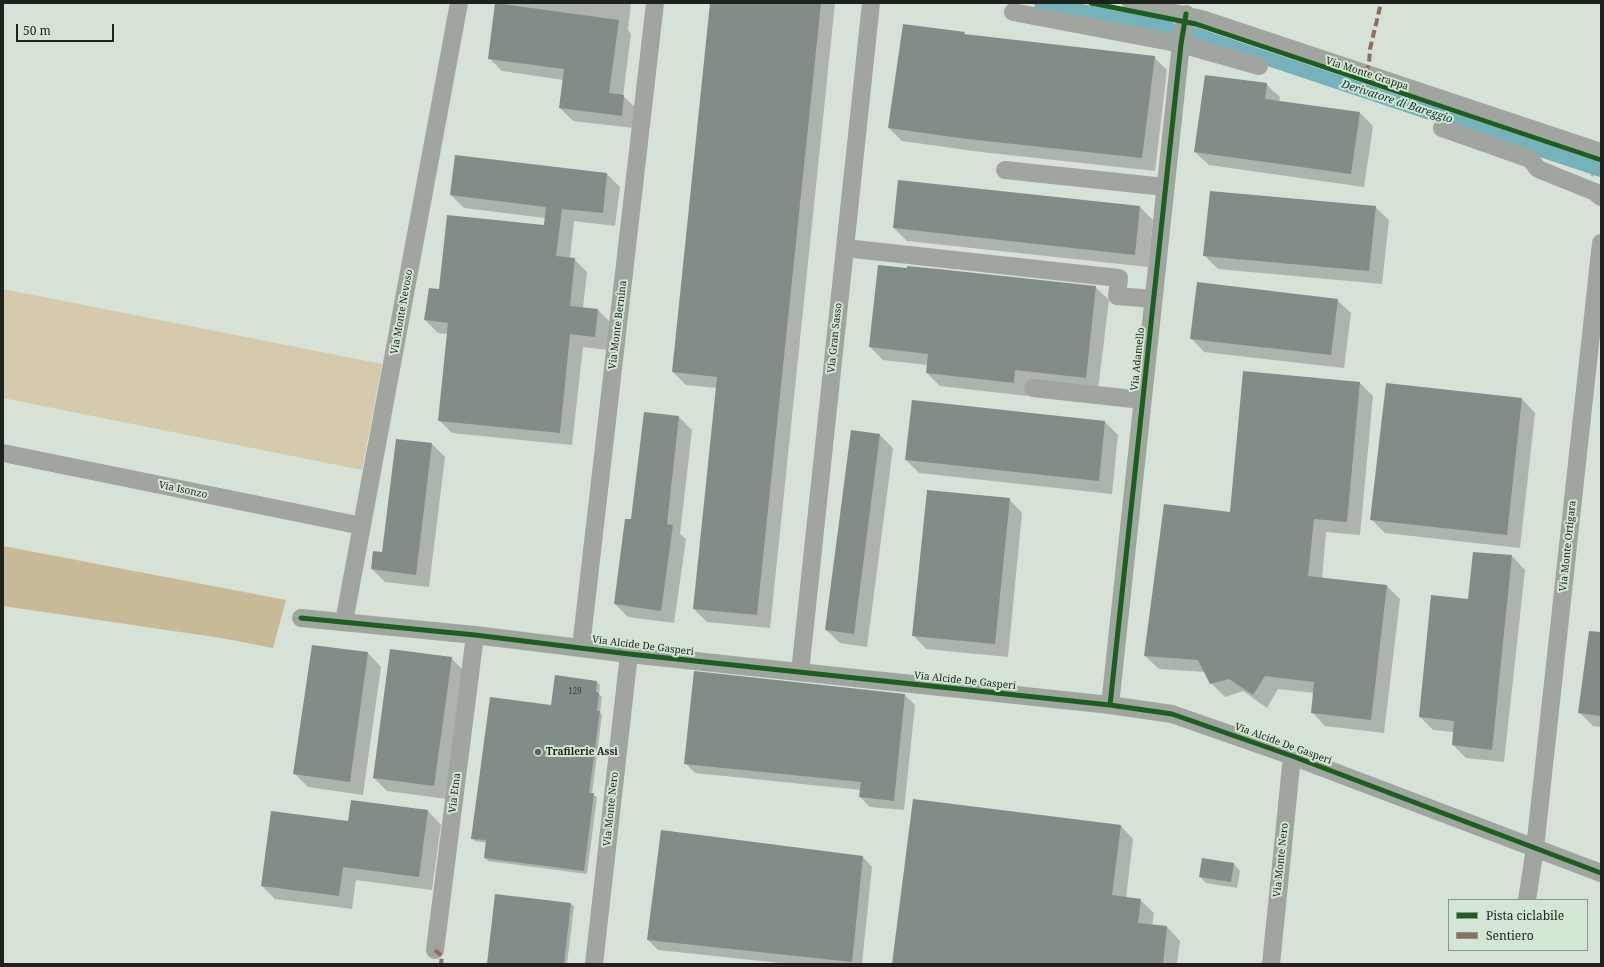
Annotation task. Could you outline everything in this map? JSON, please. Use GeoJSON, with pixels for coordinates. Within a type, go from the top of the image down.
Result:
{"type":"FeatureCollection","features":[{"type":"Feature","properties":{"kind":"street","name":"Via Monte Nevoso"},"geometry":{"type":"LineString","coordinates":[[344,622],[459,3]]}},
{"type":"Feature","properties":{"kind":"street","name":"Via Monte Bernina"},"geometry":{"type":"LineString","coordinates":[[581,647],[655,3]]}},
{"type":"Feature","properties":{"kind":"street","name":"Via Gran Sasso"},"geometry":{"type":"LineString","coordinates":[[800,672],[871,3]]}},
{"type":"Feature","properties":{"kind":"street","name":"Via Monte Grappa"},"geometry":{"type":"LineString","coordinates":[[1131,3],[1183,31],[1601,152]]}},
{"type":"Feature","properties":{"kind":"street"},"geometry":{"type":"LineString","coordinates":[[1013,12],[1183,31],[1259,66]]}},
{"type":"Feature","properties":{"kind":"street","name":"Via Adamello"},"geometry":{"type":"LineString","coordinates":[[1110,705],[1183,31]]}},
{"type":"Feature","properties":{"kind":"street"},"geometry":{"type":"LineString","coordinates":[[1442,128],[1530,159],[1538,169],[1595,192],[1601,197]]}},
{"type":"Feature","properties":{"kind":"street"},"geometry":{"type":"LineString","coordinates":[[1005,170],[1165,187]]}},
{"type":"Feature","properties":{"kind":"street","name":"Via Monte Ortigara"},"geometry":{"type":"LineString","coordinates":[[1527,899],[1601,243]]}},
{"type":"Feature","properties":{"kind":"street"},"geometry":{"type":"LineString","coordinates":[[845,248],[1119,278],[1117,296],[1153,299]]}},
{"type":"Feature","properties":{"kind":"street"},"geometry":{"type":"LineString","coordinates":[[1033,388],[1142,400]]}},
{"type":"Feature","properties":{"kind":"street","name":"Via Isonzo"},"geometry":{"type":"LineString","coordinates":[[3,453],[362,526]]}},
{"type":"Feature","properties":{"kind":"street","name":"Via Alcide De Gasperi"},"geometry":{"type":"LineString","coordinates":[[301,618],[475,635],[629,654],[1110,705],[1172,714],[1292,756],[1601,873]]}},
{"type":"Feature","properties":{"kind":"street","name":"Via Etna"},"geometry":{"type":"LineString","coordinates":[[435,950],[475,635]]}},
{"type":"Feature","properties":{"kind":"street","name":"Via Monte Nero"},"geometry":{"type":"LineString","coordinates":[[594,964],[629,654]]}},
{"type":"Feature","properties":{"kind":"street","name":"Via Monte Nero"},"geometry":{"type":"LineString","coordinates":[[1271,964],[1292,756]]}},
{"type":"Feature","properties":{"kind":"shaded area"},"geometry":{"type":"Polygon","coordinates":[[[3,289],[382,364],[362,470],[3,398],[3,289]]]}},
{"type":"Feature","properties":{"kind":"shaded area"},"geometry":{"type":"Polygon","coordinates":[[[3,546],[286,600],[273,648],[221,638],[3,606],[3,546]]]}},
{"type":"Feature","properties":{"kind":"building"},"geometry":{"type":"Polygon","coordinates":[[[495,3],[619,20],[609,93],[624,95],[622,116],[559,108],[564,69],[488,59],[495,3]]]}},
{"type":"Feature","properties":{"kind":"building"},"geometry":{"type":"Polygon","coordinates":[[[710,3],[821,3],[757,615],[693,609],[717,377],[672,372],[710,3]]]}},
{"type":"Feature","properties":{"kind":"building"},"geometry":{"type":"Polygon","coordinates":[[[903,24],[965,32],[964,34],[1155,56],[1142,158],[967,139],[888,128],[903,24]]]}},
{"type":"Feature","properties":{"kind":"building"},"geometry":{"type":"Polygon","coordinates":[[[1205,75],[1267,83],[1265,99],[1360,112],[1351,174],[1194,152],[1205,75]]]}},
{"type":"Feature","properties":{"kind":"building"},"geometry":{"type":"Polygon","coordinates":[[[455,155],[607,173],[603,213],[562,209],[556,256],[575,258],[570,306],[598,309],[595,337],[570,334],[560,433],[438,421],[448,323],[424,320],[429,288],[439,289],[447,215],[544,225],[546,207],[450,195],[455,155]]]}},
{"type":"Feature","properties":{"kind":"building"},"geometry":{"type":"Polygon","coordinates":[[[898,180],[1140,206],[1135,255],[893,228],[898,180]]]}},
{"type":"Feature","properties":{"kind":"building"},"geometry":{"type":"Polygon","coordinates":[[[1210,191],[1376,206],[1369,271],[1203,256],[1210,191]]]}},
{"type":"Feature","properties":{"kind":"building"},"geometry":{"type":"Polygon","coordinates":[[[878,265],[907,268],[907,266],[1096,286],[1086,378],[1015,370],[1014,383],[926,373],[928,354],[869,347],[878,265]]]}},
{"type":"Feature","properties":{"kind":"building"},"geometry":{"type":"Polygon","coordinates":[[[1197,282],[1338,299],[1331,355],[1190,339],[1197,282]]]}},
{"type":"Feature","properties":{"kind":"building"},"geometry":{"type":"Polygon","coordinates":[[[1243,371],[1360,382],[1347,522],[1314,519],[1308,576],[1387,585],[1371,720],[1311,713],[1314,682],[1265,676],[1253,695],[1229,679],[1210,684],[1198,660],[1144,656],[1164,504],[1230,512],[1243,371]]]}},
{"type":"Feature","properties":{"kind":"building"},"geometry":{"type":"Polygon","coordinates":[[[1386,383],[1522,398],[1507,535],[1370,520],[1386,383]]]}},
{"type":"Feature","properties":{"kind":"building"},"geometry":{"type":"Polygon","coordinates":[[[912,400],[1105,421],[1099,481],[905,460],[912,400]]]}},
{"type":"Feature","properties":{"kind":"building"},"geometry":{"type":"Polygon","coordinates":[[[644,412],[679,416],[667,524],[673,525],[661,611],[614,604],[625,519],[631,519],[644,412]]]}},
{"type":"Feature","properties":{"kind":"building"},"geometry":{"type":"Polygon","coordinates":[[[851,430],[880,434],[854,634],[825,630],[851,430]]]}},
{"type":"Feature","properties":{"kind":"building"},"geometry":{"type":"Polygon","coordinates":[[[396,439],[432,443],[416,575],[371,569],[373,551],[382,552],[396,439]]]}},
{"type":"Feature","properties":{"kind":"building"},"geometry":{"type":"Polygon","coordinates":[[[927,490],[1010,498],[995,644],[912,636],[927,490]]]}},
{"type":"Feature","properties":{"kind":"building"},"geometry":{"type":"Polygon","coordinates":[[[1473,552],[1512,555],[1492,750],[1452,745],[1454,721],[1419,717],[1431,595],[1468,599],[1473,552]]]}},
{"type":"Feature","properties":{"kind":"building"},"geometry":{"type":"Polygon","coordinates":[[[1589,631],[1601,632],[1601,716],[1578,713],[1589,631]]]}},
{"type":"Feature","properties":{"kind":"building"},"geometry":{"type":"Polygon","coordinates":[[[312,645],[368,652],[350,782],[293,774],[312,645]]]}},
{"type":"Feature","properties":{"kind":"building"},"geometry":{"type":"Polygon","coordinates":[[[390,649],[452,657],[434,786],[373,778],[390,649]]]}},
{"type":"Feature","properties":{"kind":"building"},"geometry":{"type":"Polygon","coordinates":[[[694,671],[905,694],[894,801],[859,797],[861,782],[684,764],[694,671]]]}},
{"type":"Feature","properties":{"kind":"building","name":"Trafilerie Assi"},"geometry":{"type":"Polygon","coordinates":[[[555,675],[597,681],[596,692],[599,693],[597,711],[600,711],[589,793],[594,793],[584,871],[484,858],[486,840],[471,839],[490,697],[551,705],[555,675]]]}},
{"type":"Feature","properties":{"kind":"building"},"geometry":{"type":"Polygon","coordinates":[[[913,799],[1121,825],[1112,895],[1141,899],[1138,923],[1167,926],[1163,964],[892,964],[913,799]]]}},
{"type":"Feature","properties":{"kind":"building"},"geometry":{"type":"Polygon","coordinates":[[[351,800],[428,810],[419,877],[343,867],[339,896],[261,886],[271,811],[348,821],[351,800]]]}},
{"type":"Feature","properties":{"kind":"building"},"geometry":{"type":"Polygon","coordinates":[[[661,830],[863,856],[852,962],[647,940],[661,830]]]}},
{"type":"Feature","properties":{"kind":"building"},"geometry":{"type":"Polygon","coordinates":[[[1202,858],[1234,863],[1231,882],[1199,877],[1202,858]]]}},
{"type":"Feature","properties":{"kind":"building"},"geometry":{"type":"Polygon","coordinates":[[[495,894],[571,903],[564,964],[487,964],[495,894]]]}},
{"type":"Feature","properties":{"kind":"waterway","name":"Derivatore di Bareggio"},"geometry":{"type":"LineString","coordinates":[[1041,3],[1169,28]]}},
{"type":"Feature","properties":{"kind":"waterway","name":"Derivatore di Bareggio"},"geometry":{"type":"LineString","coordinates":[[1194,34],[1601,170]]}},
{"type":"Feature","properties":{"kind":"marked path"},"geometry":{"type":"LineString","coordinates":[[1366,73],[1381,3]]}},
{"type":"Feature","properties":{"kind":"marked path"},"geometry":{"type":"LineString","coordinates":[[435,950],[442,956],[441,964]]}},
{"type":"Feature","properties":{"kind":"cycle path"},"geometry":{"type":"LineString","coordinates":[[1091,3],[1196,24],[1601,160]]}},
{"type":"Feature","properties":{"kind":"cycle path"},"geometry":{"type":"LineString","coordinates":[[1110,705],[1181,44],[1186,14]]}},
{"type":"Feature","properties":{"kind":"cycle path"},"geometry":{"type":"LineString","coordinates":[[301,618],[475,635],[629,654],[1110,705],[1172,714],[1292,756],[1601,873]]}},
{"type":"Feature","properties":{"kind":"place","name":"Trafilerie Assi"},"geometry":{"type":"Point","coordinates":[538,752]}}]}
